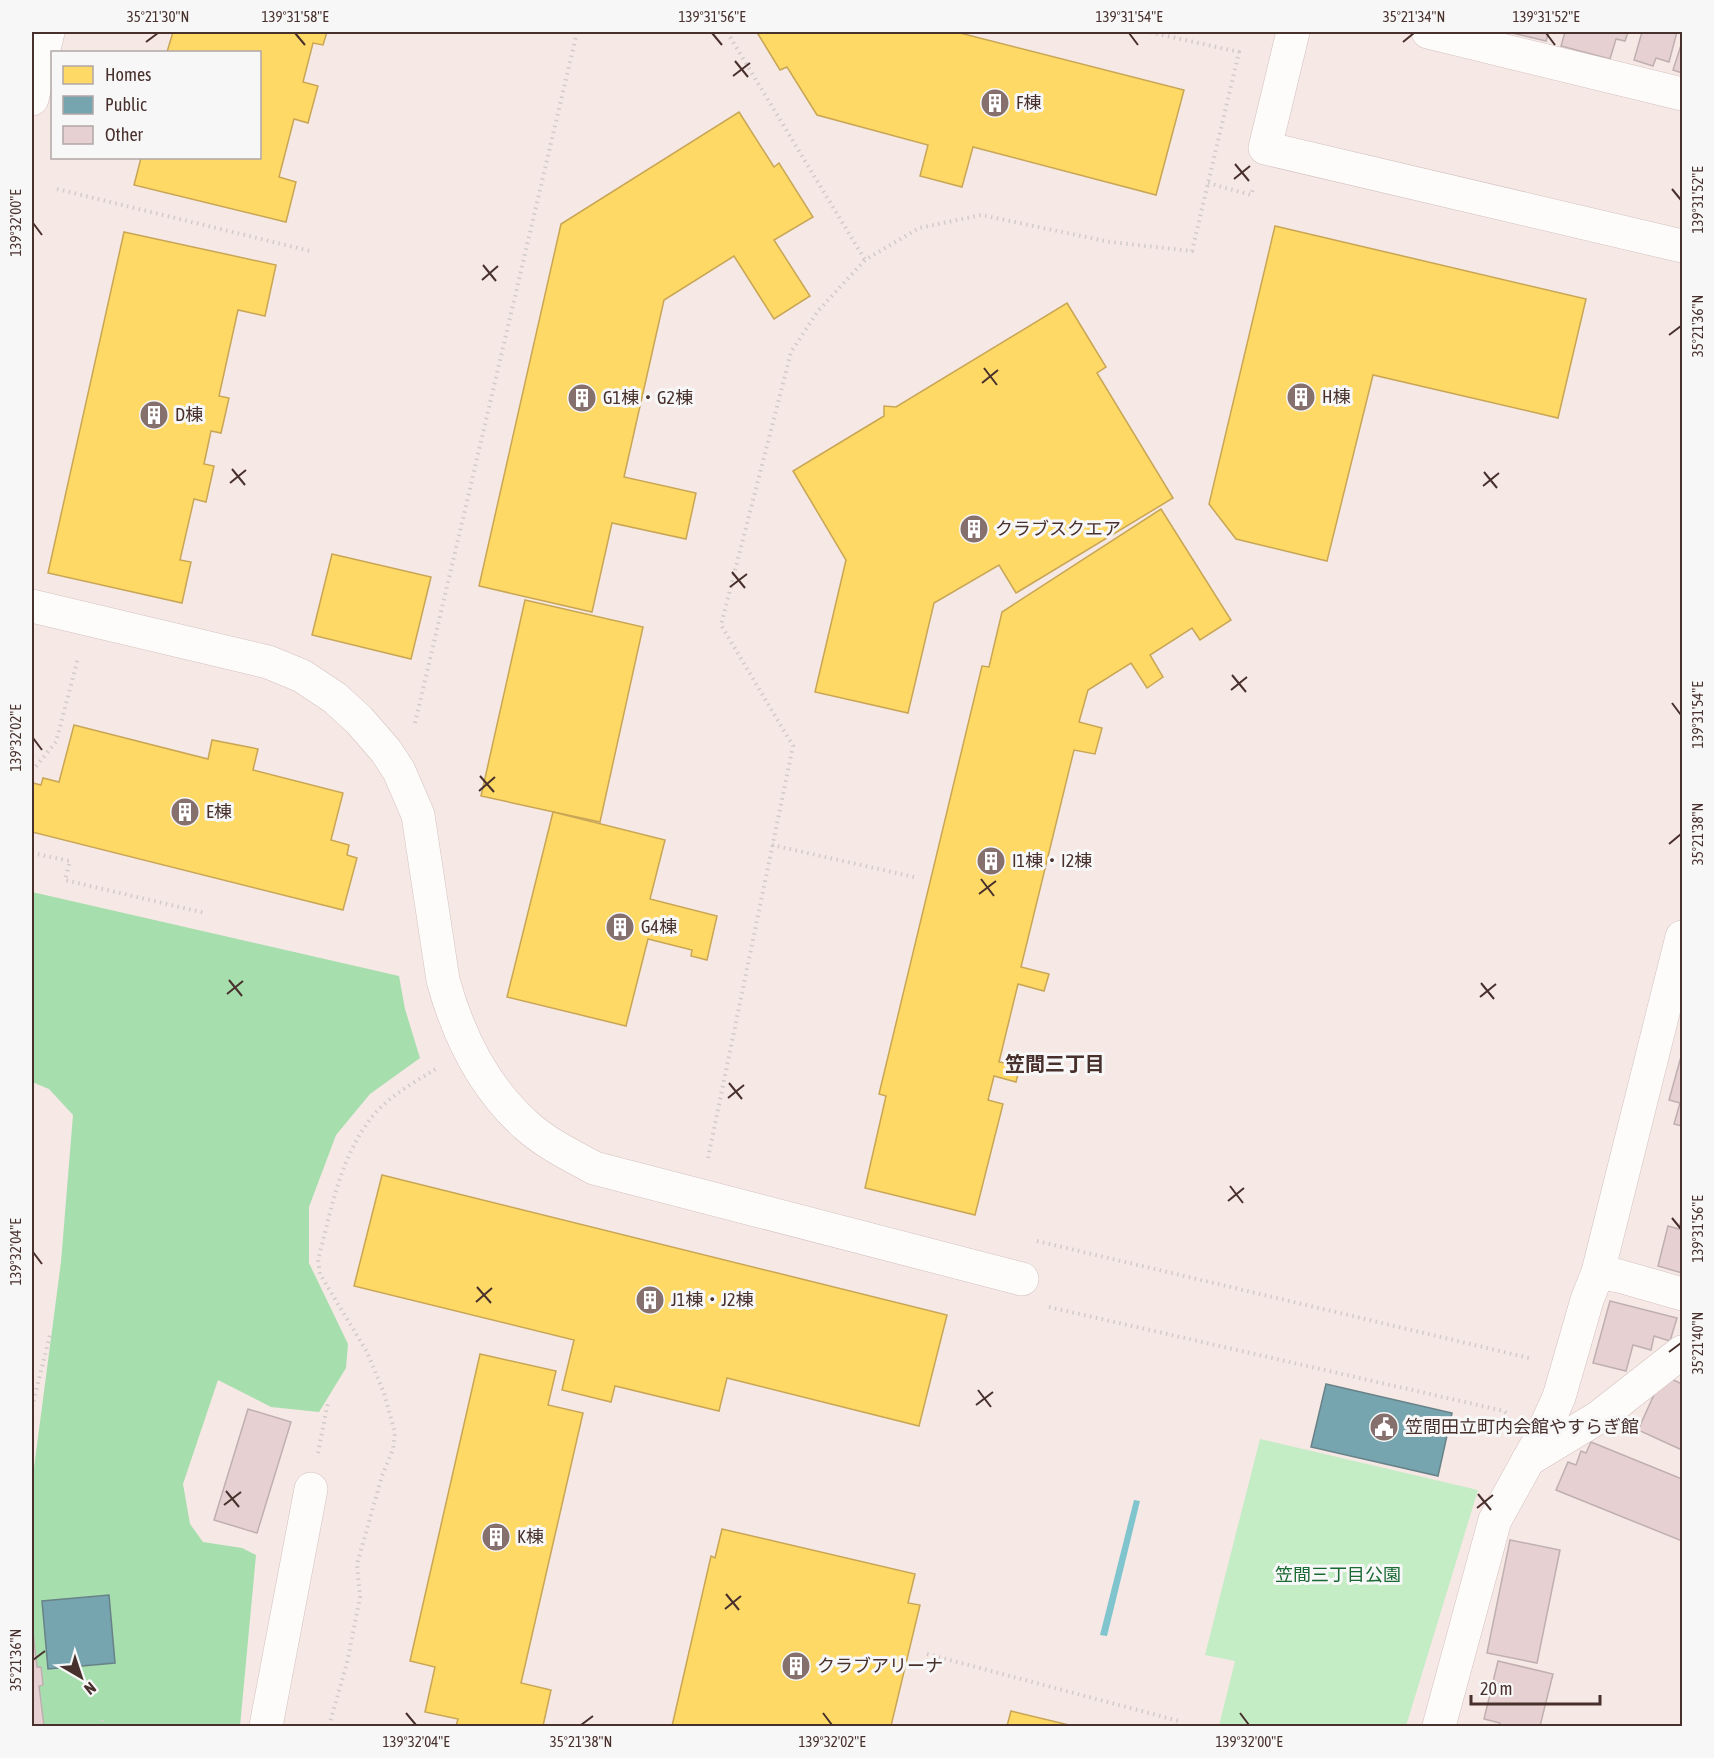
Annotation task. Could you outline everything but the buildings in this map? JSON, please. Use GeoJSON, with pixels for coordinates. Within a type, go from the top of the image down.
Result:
{"type":"FeatureCollection","features":[{"type":"Feature","properties":{"kind":"street"},"geometry":{"type":"LineString","coordinates":[[32,99],[48,32]]}},
{"type":"Feature","properties":{"kind":"street"},"geometry":{"type":"LineString","coordinates":[[1293,32],[1265,148],[1683,246]]}},
{"type":"Feature","properties":{"kind":"street"},"geometry":{"type":"LineString","coordinates":[[1428,32],[1683,94]]}},
{"type":"Feature","properties":{"kind":"street"},"geometry":{"type":"LineString","coordinates":[[32,606],[268,662],[302,676],[335,698],[359,720],[386,751],[399,771],[418,814],[443,980],[450,1005],[466,1044],[500,1098],[528,1127],[552,1144],[594,1168],[1022,1279]]}},
{"type":"Feature","properties":{"kind":"street"},"geometry":{"type":"LineString","coordinates":[[1439,1726],[1495,1520],[1534,1449],[1559,1397],[1587,1300],[1598,1272],[1675,998],[1683,937]]}},
{"type":"Feature","properties":{"kind":"street"},"geometry":{"type":"LineString","coordinates":[[1598,1272],[1620,1275],[1683,1294]]}},
{"type":"Feature","properties":{"kind":"street"},"geometry":{"type":"LineString","coordinates":[[1534,1449],[1599,1417],[1683,1352]]}},
{"type":"Feature","properties":{"kind":"street"},"geometry":{"type":"LineString","coordinates":[[266,1726],[311,1489]]}},
{"type":"Feature","properties":{"kind":"path"},"geometry":{"type":"LineString","coordinates":[[386,751],[412,735],[577,32]]}},
{"type":"Feature","properties":{"kind":"path"},"geometry":{"type":"LineString","coordinates":[[727,32],[865,260]]}},
{"type":"Feature","properties":{"kind":"path"},"geometry":{"type":"LineString","coordinates":[[700,1196],[793,746],[721,625],[791,352],[818,310],[865,260],[919,228],[981,215],[1110,242],[1192,251],[1239,52],[1149,32]]}},
{"type":"Feature","properties":{"kind":"path"},"geometry":{"type":"LineString","coordinates":[[57,189],[310,251]]}},
{"type":"Feature","properties":{"kind":"path"},"geometry":{"type":"LineString","coordinates":[[32,771],[56,742],[81,648]]}},
{"type":"Feature","properties":{"kind":"path"},"geometry":{"type":"LineString","coordinates":[[772,845],[914,877]]}},
{"type":"Feature","properties":{"kind":"path"},"geometry":{"type":"LineString","coordinates":[[32,853],[70,861],[65,880],[205,913]]}},
{"type":"Feature","properties":{"kind":"path"},"geometry":{"type":"LineString","coordinates":[[331,1726],[330,1722],[347,1664],[360,1597],[357,1564],[382,1476],[393,1449],[395,1433],[384,1393],[367,1352],[320,1274],[318,1260],[342,1170],[353,1145],[378,1111],[402,1091],[446,1063]]}},
{"type":"Feature","properties":{"kind":"path"},"geometry":{"type":"LineString","coordinates":[[698,1156],[720,1160]]}},
{"type":"Feature","properties":{"kind":"path"},"geometry":{"type":"LineString","coordinates":[[1031,1239],[1532,1359]]}},
{"type":"Feature","properties":{"kind":"path"},"geometry":{"type":"LineString","coordinates":[[1042,1305],[1504,1411],[1534,1449]]}},
{"type":"Feature","properties":{"kind":"path"},"geometry":{"type":"LineString","coordinates":[[32,1407],[50,1335]]}},
{"type":"Feature","properties":{"kind":"path"},"geometry":{"type":"LineString","coordinates":[[311,1489],[328,1402]]}},
{"type":"Feature","properties":{"kind":"path"},"geometry":{"type":"LineString","coordinates":[[927,1654],[1179,1721],[1178,1726]]}},
{"type":"Feature","properties":{"kind":"path"},"geometry":{"type":"LineString","coordinates":[[102,1720],[103,1726]]}},
{"type":"Feature","properties":{"kind":"green space"},"geometry":{"type":"Polygon","coordinates":[[[32,892],[399,976],[405,1009],[420,1058],[370,1094],[336,1135],[309,1207],[309,1263],[348,1344],[346,1368],[319,1412],[271,1407],[218,1380],[183,1484],[190,1524],[203,1542],[242,1548],[256,1555],[240,1726],[32,1726],[32,1483],[61,1262],[73,1115],[49,1089],[32,1082],[32,892]]]}},
{"type":"Feature","properties":{"kind":"green space","name":"笠間三丁目公園"},"geometry":{"type":"Polygon","coordinates":[[[1260,1439],[1478,1490],[1406,1726],[1219,1726],[1235,1661],[1205,1655],[1260,1439]]]}},
{"type":"Feature","properties":{"kind":"water"},"geometry":{"type":"Polygon","coordinates":[[[1134,1500],[1140,1501],[1107,1636],[1100,1635],[1134,1500]]]}},
{"type":"Feature","properties":{"kind":"place","name":"F棟"},"geometry":{"type":"Point","coordinates":[995,103]}},
{"type":"Feature","properties":{"kind":"place","name":"H棟"},"geometry":{"type":"Point","coordinates":[1301,397]}},
{"type":"Feature","properties":{"kind":"place","name":"G1棟・G2棟"},"geometry":{"type":"Point","coordinates":[582,398]}},
{"type":"Feature","properties":{"kind":"place","name":"D棟"},"geometry":{"type":"Point","coordinates":[154,415]}},
{"type":"Feature","properties":{"kind":"place","name":"クラブスクエア"},"geometry":{"type":"Point","coordinates":[974,529]}},
{"type":"Feature","properties":{"kind":"place","name":"E棟"},"geometry":{"type":"Point","coordinates":[185,812]}},
{"type":"Feature","properties":{"kind":"place","name":"I1棟・I2棟"},"geometry":{"type":"Point","coordinates":[991,861]}},
{"type":"Feature","properties":{"kind":"place","name":"G4棟"},"geometry":{"type":"Point","coordinates":[620,927]}},
{"type":"Feature","properties":{"kind":"place","name":"J1棟・J2棟"},"geometry":{"type":"Point","coordinates":[650,1300]}},
{"type":"Feature","properties":{"kind":"place","name":"笠間田立町内会館やすらぎ館"},"geometry":{"type":"Point","coordinates":[1384,1427]}},
{"type":"Feature","properties":{"kind":"place","name":"K棟"},"geometry":{"type":"Point","coordinates":[496,1537]}},
{"type":"Feature","properties":{"kind":"place","name":"クラブアリーナ"},"geometry":{"type":"Point","coordinates":[796,1666]}},
{"type":"Feature","properties":{"kind":"district","name":"笠間三丁目"},"geometry":{"type":"Point","coordinates":[1055,1064]}}]}
